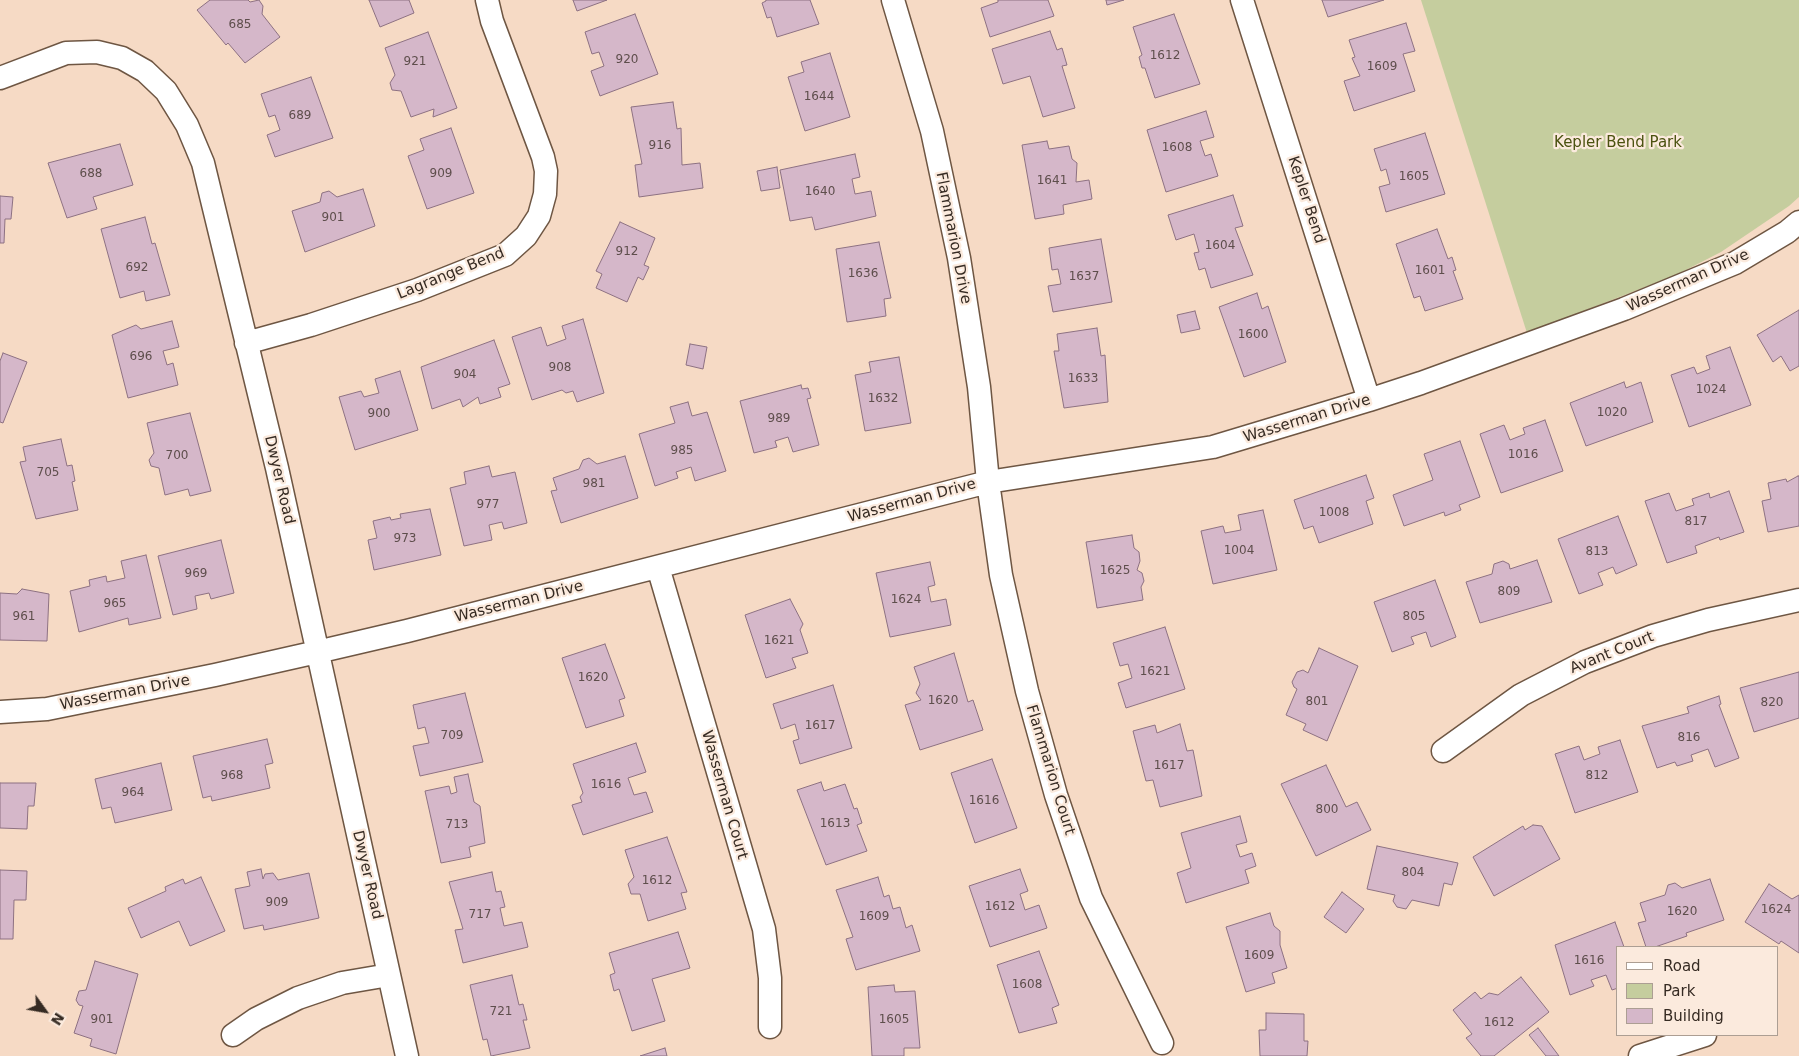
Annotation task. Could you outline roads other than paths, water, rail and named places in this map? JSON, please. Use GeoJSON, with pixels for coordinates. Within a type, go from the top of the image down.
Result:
{"type":"FeatureCollection","features":[{"type":"Feature","properties":{"kind":"street","name":"Lagrange Bend"},"geometry":{"type":"LineString","coordinates":[[246,343],[311,325],[417,290],[505,254],[526,236],[539,216],[545,194],[546,170],[543,157],[492,21],[487,0]]}},
{"type":"Feature","properties":{"kind":"street","name":"Flammarion Drive"},"geometry":{"type":"LineString","coordinates":[[893,0],[932,131],[959,258],[979,387],[988,482]]}},
{"type":"Feature","properties":{"kind":"street","name":"Kepler Bend"},"geometry":{"type":"LineString","coordinates":[[1242,0],[1369,400]]}},
{"type":"Feature","properties":{"kind":"street","name":"Dwyer Road"},"geometry":{"type":"LineString","coordinates":[[0,78],[66,53],[97,52],[122,58],[145,71],[166,90],[187,125],[202,163],[276,468],[407,1056]]}},
{"type":"Feature","properties":{"kind":"street","name":"Wasserman Drive"},"geometry":{"type":"LineString","coordinates":[[0,712],[46,708],[214,675],[317,652],[407,631],[988,482],[1213,447],[1421,383],[1624,309],[1735,263],[1787,232],[1799,222]]}},
{"type":"Feature","properties":{"kind":"street","name":"Flammarion Court"},"geometry":{"type":"LineString","coordinates":[[988,482],[1001,575],[1027,691],[1056,795],[1091,898],[1162,1043]]}},
{"type":"Feature","properties":{"kind":"street","name":"Wasserman Court"},"geometry":{"type":"LineString","coordinates":[[658,567],[764,930],[770,978],[770,1027]]}},
{"type":"Feature","properties":{"kind":"street","name":"Avant Court"},"geometry":{"type":"LineString","coordinates":[[1443,751],[1521,695],[1585,662],[1662,633],[1708,620],[1799,600]]}},
{"type":"Feature","properties":{"kind":"street"},"geometry":{"type":"LineString","coordinates":[[233,1035],[256,1019],[298,998],[342,983],[389,975]]}},
{"type":"Feature","properties":{"kind":"street"},"geometry":{"type":"LineString","coordinates":[[1640,1056],[1702,1036]]}},
{"type":"Feature","properties":{"kind":"park label","name":"Kepler Bend Park"},"geometry":{"type":"Point","coordinates":[1618,143]}}]}
